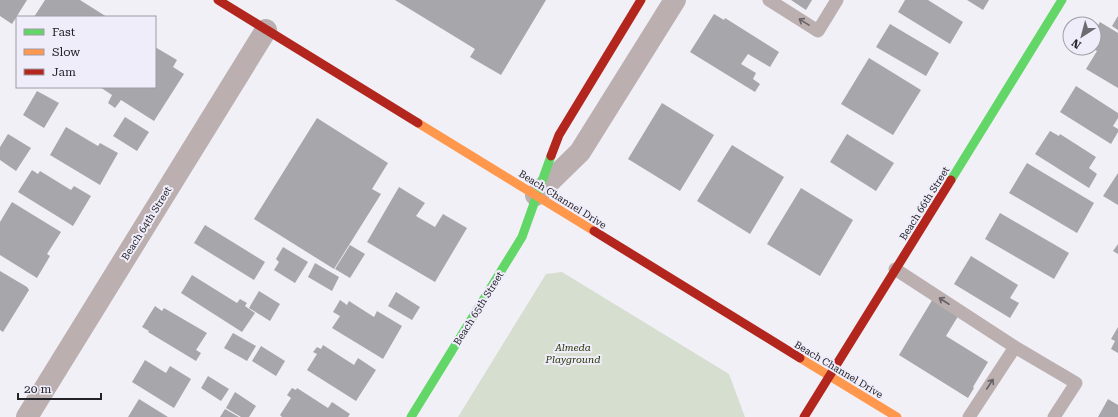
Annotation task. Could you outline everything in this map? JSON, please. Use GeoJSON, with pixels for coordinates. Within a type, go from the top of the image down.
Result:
{"type":"FeatureCollection","features":[{"type":"Feature","properties":{"kind":"street","name":"Beach Channel Drive"},"geometry":{"type":"LineString","coordinates":[[218,0],[897,417]]}},
{"type":"Feature","properties":{"kind":"street","name":"Beach 65th Street"},"geometry":{"type":"LineString","coordinates":[[411,417],[522,237],[558,135],[642,0]]}},
{"type":"Feature","properties":{"kind":"street","name":"Beach 65th Street"},"geometry":{"type":"LineString","coordinates":[[536,195],[580,152],[675,0]]}},
{"type":"Feature","properties":{"kind":"street","name":"Beach 66th Street"},"geometry":{"type":"LineString","coordinates":[[804,417],[1062,0]]}},
{"type":"Feature","properties":{"kind":"street","name":"Beach 64th Street"},"geometry":{"type":"LineString","coordinates":[[27,417],[266,30]]}},
{"type":"Feature","properties":{"kind":"lane"},"geometry":{"type":"LineString","coordinates":[[769,0],[818,31],[837,0]]}},
{"type":"Feature","properties":{"kind":"lane"},"geometry":{"type":"LineString","coordinates":[[895,270],[1015,347],[1076,383],[1054,417]]}},
{"type":"Feature","properties":{"kind":"lane"},"geometry":{"type":"LineString","coordinates":[[969,417],[1015,347]]}},
{"type":"Feature","properties":{"kind":"green space","name":"Almeda Playground"},"geometry":{"type":"Polygon","coordinates":[[[562,272],[729,374],[745,417],[458,417],[546,274],[562,272]]]}},
{"type":"Feature","properties":{"kind":"building"},"geometry":{"type":"Polygon","coordinates":[[[0,0],[27,0],[12,24],[0,16],[0,0]]]}},
{"type":"Feature","properties":{"kind":"building"},"geometry":{"type":"Polygon","coordinates":[[[45,0],[80,0],[105,16],[35,16],[45,0]]]}},
{"type":"Feature","properties":{"kind":"building"},"geometry":{"type":"Polygon","coordinates":[[[395,0],[546,0],[501,75],[470,57],[475,49],[395,0]]]}},
{"type":"Feature","properties":{"kind":"building"},"geometry":{"type":"Polygon","coordinates":[[[791,0],[812,0],[806,10],[791,0]]]}},
{"type":"Feature","properties":{"kind":"building"},"geometry":{"type":"Polygon","coordinates":[[[905,0],[928,0],[963,22],[950,44],[898,12],[905,0]]]}},
{"type":"Feature","properties":{"kind":"building"},"geometry":{"type":"Polygon","coordinates":[[[967,0],[989,0],[983,10],[967,0]]]}},
{"type":"Feature","properties":{"kind":"building"},"geometry":{"type":"Polygon","coordinates":[[[714,14],[724,20],[725,18],[779,52],[770,67],[748,54],[741,64],[756,73],[753,79],[760,84],[755,92],[690,52],[714,14]]]}},
{"type":"Feature","properties":{"kind":"building"},"geometry":{"type":"Polygon","coordinates":[[[1118,16],[1118,30],[1112,26],[1118,16]]]}},
{"type":"Feature","properties":{"kind":"building"},"geometry":{"type":"Polygon","coordinates":[[[1102,23],[1118,33],[1118,88],[1086,69],[1094,56],[1102,56],[1102,23]]]}},
{"type":"Feature","properties":{"kind":"building"},"geometry":{"type":"Polygon","coordinates":[[[890,24],[939,53],[926,76],[876,47],[890,24]]]}},
{"type":"Feature","properties":{"kind":"building"},"geometry":{"type":"Polygon","coordinates":[[[156,48],[177,60],[173,67],[184,74],[154,121],[121,100],[115,108],[108,103],[112,95],[102,88],[156,88],[156,48]]]}},
{"type":"Feature","properties":{"kind":"building"},"geometry":{"type":"Polygon","coordinates":[[[869,58],[921,90],[893,135],[841,104],[869,58]]]}},
{"type":"Feature","properties":{"kind":"building"},"geometry":{"type":"Polygon","coordinates":[[[1076,86],[1118,113],[1118,118],[1113,126],[1118,129],[1118,132],[1111,144],[1060,112],[1076,86]]]}},
{"type":"Feature","properties":{"kind":"building"},"geometry":{"type":"Polygon","coordinates":[[[37,91],[59,103],[44,128],[23,115],[37,91]]]}},
{"type":"Feature","properties":{"kind":"building"},"geometry":{"type":"Polygon","coordinates":[[[662,103],[714,135],[680,191],[628,159],[662,103]]]}},
{"type":"Feature","properties":{"kind":"building"},"geometry":{"type":"Polygon","coordinates":[[[125,117],[149,132],[137,151],[113,136],[125,117]]]}},
{"type":"Feature","properties":{"kind":"building"},"geometry":{"type":"Polygon","coordinates":[[[317,118],[388,163],[372,189],[381,194],[334,269],[254,219],[317,118]]]}},
{"type":"Feature","properties":{"kind":"building"},"geometry":{"type":"Polygon","coordinates":[[[66,127],[98,146],[100,143],[118,153],[100,185],[50,155],[66,127]]]}},
{"type":"Feature","properties":{"kind":"building"},"geometry":{"type":"Polygon","coordinates":[[[1050,131],[1059,136],[1060,134],[1096,157],[1089,168],[1097,174],[1089,188],[1035,154],[1050,131]]]}},
{"type":"Feature","properties":{"kind":"building"},"geometry":{"type":"Polygon","coordinates":[[[8,134],[31,148],[16,171],[0,160],[0,147],[8,134]]]}},
{"type":"Feature","properties":{"kind":"building"},"geometry":{"type":"Polygon","coordinates":[[[847,134],[894,163],[876,191],[830,162],[847,134]]]}},
{"type":"Feature","properties":{"kind":"building"},"geometry":{"type":"Polygon","coordinates":[[[732,145],[784,177],[750,234],[697,201],[732,145]]]}},
{"type":"Feature","properties":{"kind":"building"},"geometry":{"type":"Polygon","coordinates":[[[1027,163],[1094,203],[1077,233],[1009,193],[1027,163]]]}},
{"type":"Feature","properties":{"kind":"building"},"geometry":{"type":"Polygon","coordinates":[[[32,170],[38,174],[40,171],[71,190],[74,186],[91,196],[73,226],[18,192],[32,170]]]}},
{"type":"Feature","properties":{"kind":"building"},"geometry":{"type":"Polygon","coordinates":[[[1118,173],[1118,205],[1103,196],[1118,173]]]}},
{"type":"Feature","properties":{"kind":"building"},"geometry":{"type":"Polygon","coordinates":[[[399,187],[425,203],[416,216],[435,227],[443,214],[467,228],[435,282],[367,242],[399,187]]]}},
{"type":"Feature","properties":{"kind":"building"},"geometry":{"type":"Polygon","coordinates":[[[801,188],[853,220],[820,276],[767,244],[801,188]]]}},
{"type":"Feature","properties":{"kind":"building"},"geometry":{"type":"Polygon","coordinates":[[[12,202],[61,232],[47,254],[50,256],[37,278],[0,255],[0,222],[12,202]]]}},
{"type":"Feature","properties":{"kind":"building"},"geometry":{"type":"Polygon","coordinates":[[[1000,213],[1069,253],[1054,279],[985,239],[1000,213]]]}},
{"type":"Feature","properties":{"kind":"building"},"geometry":{"type":"Polygon","coordinates":[[[205,225],[265,262],[254,280],[194,243],[205,225]]]}},
{"type":"Feature","properties":{"kind":"building"},"geometry":{"type":"Polygon","coordinates":[[[1118,244],[1118,254],[1113,251],[1118,244]]]}},
{"type":"Feature","properties":{"kind":"building"},"geometry":{"type":"Polygon","coordinates":[[[350,245],[365,254],[350,278],[335,269],[350,245]]]}},
{"type":"Feature","properties":{"kind":"building"},"geometry":{"type":"Polygon","coordinates":[[[283,247],[308,262],[295,283],[274,270],[279,262],[276,259],[283,247]]]}},
{"type":"Feature","properties":{"kind":"building"},"geometry":{"type":"Polygon","coordinates":[[[971,256],[1018,285],[1010,298],[1019,303],[1010,318],[954,284],[971,256]]]}},
{"type":"Feature","properties":{"kind":"building"},"geometry":{"type":"Polygon","coordinates":[[[315,263],[339,277],[332,291],[308,277],[315,263]]]}},
{"type":"Feature","properties":{"kind":"building"},"geometry":{"type":"Polygon","coordinates":[[[0,271],[27,287],[29,290],[3,332],[0,330],[0,271]]]}},
{"type":"Feature","properties":{"kind":"building"},"geometry":{"type":"Polygon","coordinates":[[[192,275],[237,303],[240,299],[247,303],[245,306],[255,313],[242,332],[181,293],[192,275]]]}},
{"type":"Feature","properties":{"kind":"building"},"geometry":{"type":"Polygon","coordinates":[[[259,291],[280,304],[270,321],[249,308],[259,291]]]}},
{"type":"Feature","properties":{"kind":"building"},"geometry":{"type":"Polygon","coordinates":[[[396,292],[420,307],[412,320],[388,306],[396,292]]]}},
{"type":"Feature","properties":{"kind":"building"},"geometry":{"type":"Polygon","coordinates":[[[934,297],[960,313],[946,336],[988,362],[968,398],[899,355],[934,297]]]}},
{"type":"Feature","properties":{"kind":"building"},"geometry":{"type":"Polygon","coordinates":[[[340,300],[347,305],[349,301],[374,317],[377,311],[402,326],[383,359],[332,328],[340,316],[333,312],[340,300]]]}},
{"type":"Feature","properties":{"kind":"building"},"geometry":{"type":"Polygon","coordinates":[[[155,306],[162,311],[164,308],[207,333],[196,350],[201,353],[196,361],[142,327],[155,306]]]}},
{"type":"Feature","properties":{"kind":"building"},"geometry":{"type":"Polygon","coordinates":[[[1118,327],[1118,353],[1111,349],[1115,341],[1111,339],[1118,327]]]}},
{"type":"Feature","properties":{"kind":"building"},"geometry":{"type":"Polygon","coordinates":[[[233,333],[256,346],[247,361],[224,348],[233,333]]]}},
{"type":"Feature","properties":{"kind":"building"},"geometry":{"type":"Polygon","coordinates":[[[323,345],[354,365],[358,358],[376,370],[356,401],[307,370],[317,354],[313,352],[317,347],[321,349],[323,345]]]}},
{"type":"Feature","properties":{"kind":"building"},"geometry":{"type":"Polygon","coordinates":[[[261,346],[285,361],[276,376],[252,361],[261,346]]]}},
{"type":"Feature","properties":{"kind":"building"},"geometry":{"type":"Polygon","coordinates":[[[145,360],[166,373],[170,366],[191,379],[174,408],[132,382],[145,360]]]}},
{"type":"Feature","properties":{"kind":"building"},"geometry":{"type":"Polygon","coordinates":[[[208,376],[229,389],[221,401],[201,388],[208,376]]]}},
{"type":"Feature","properties":{"kind":"building"},"geometry":{"type":"Polygon","coordinates":[[[292,388],[296,390],[297,388],[328,408],[332,402],[350,414],[348,417],[282,417],[280,415],[291,398],[287,395],[292,388]]]}},
{"type":"Feature","properties":{"kind":"building"},"geometry":{"type":"Polygon","coordinates":[[[235,392],[256,406],[249,417],[241,417],[226,408],[235,392]]]}},
{"type":"Feature","properties":{"kind":"building"},"geometry":{"type":"Polygon","coordinates":[[[139,399],[168,417],[128,417],[139,399]]]}},
{"type":"Feature","properties":{"kind":"building"},"geometry":{"type":"Polygon","coordinates":[[[1108,399],[1118,405],[1118,417],[1098,417],[1108,399]]]}},
{"type":"Feature","properties":{"kind":"building"},"geometry":{"type":"Polygon","coordinates":[[[225,409],[239,417],[220,417],[225,409]]]}},
{"type":"Feature","properties":{"kind":"traffic: fast"},"geometry":{"type":"LineString","coordinates":[[951,180],[1062,0]]}},
{"type":"Feature","properties":{"kind":"traffic: fast"},"geometry":{"type":"LineString","coordinates":[[411,417],[522,237],[551,156]]}},
{"type":"Feature","properties":{"kind":"traffic: slow"},"geometry":{"type":"LineString","coordinates":[[418,123],[594,231]]}},
{"type":"Feature","properties":{"kind":"traffic: slow"},"geometry":{"type":"LineString","coordinates":[[800,358],[897,417]]}},
{"type":"Feature","properties":{"kind":"traffic: jam"},"geometry":{"type":"LineString","coordinates":[[218,0],[418,123]]}},
{"type":"Feature","properties":{"kind":"traffic: jam"},"geometry":{"type":"LineString","coordinates":[[551,156],[559,135],[641,0]]}},
{"type":"Feature","properties":{"kind":"traffic: jam"},"geometry":{"type":"LineString","coordinates":[[804,417],[951,180]]}},
{"type":"Feature","properties":{"kind":"traffic: jam"},"geometry":{"type":"LineString","coordinates":[[594,231],[800,358]]}}]}
